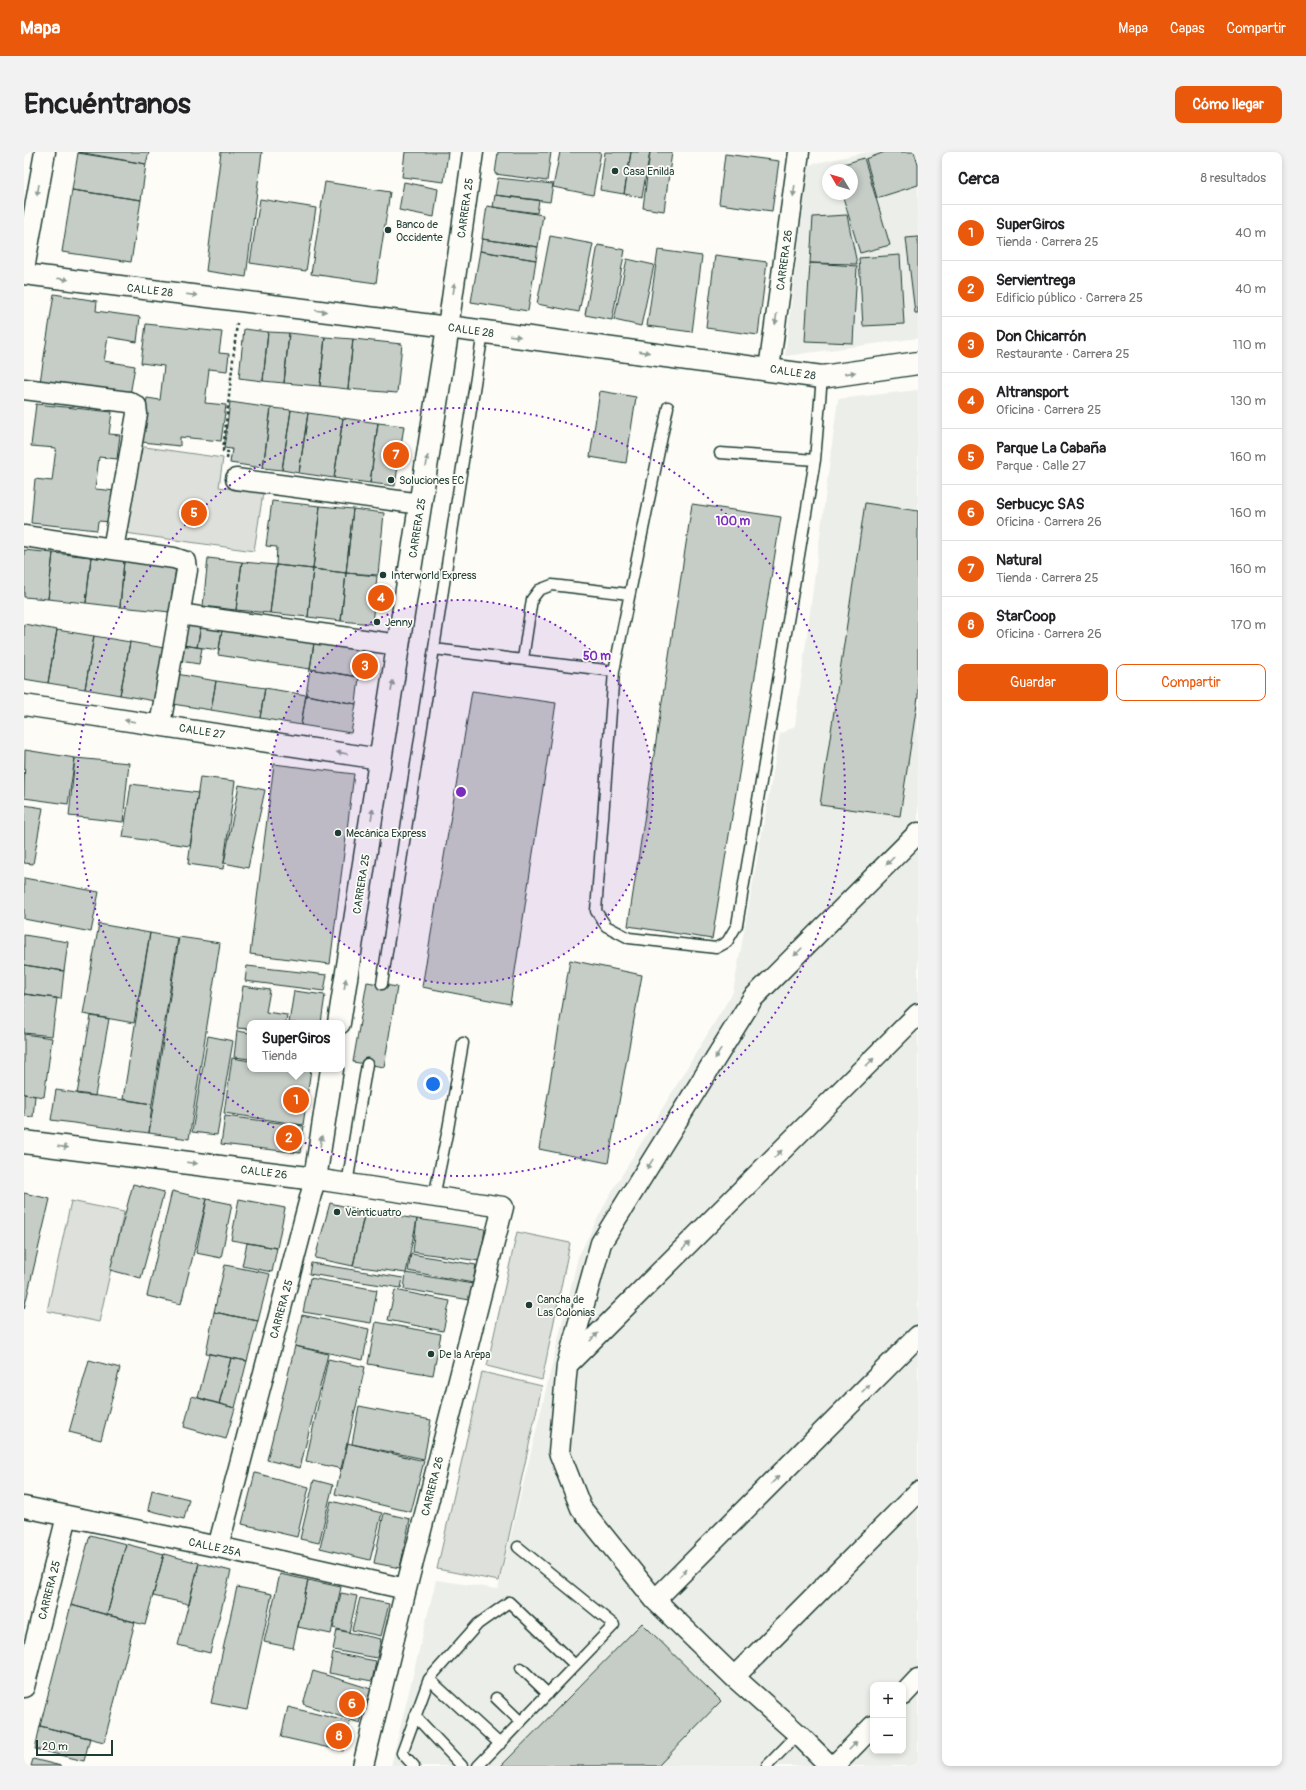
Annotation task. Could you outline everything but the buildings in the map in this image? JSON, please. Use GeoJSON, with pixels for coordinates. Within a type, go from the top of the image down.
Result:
{"type":"FeatureCollection","features":[{"type":"Feature","properties":{"kind":"main road","name":"CALLE 28"},"geometry":{"type":"LineString","coordinates":[[448,327],[822,376],[918,363]]}},
{"type":"Feature","properties":{"kind":"main road","name":"CARRERA 25"},"geometry":{"type":"LineString","coordinates":[[340,1020],[448,327]]}},
{"type":"Feature","properties":{"kind":"main road","name":"CARRERA 25"},"geometry":{"type":"LineString","coordinates":[[315,1179],[332,1072]]}},
{"type":"Feature","properties":{"kind":"main road","name":"CALLE 26"},"geometry":{"type":"LineString","coordinates":[[24,1142],[315,1179]]}},
{"type":"Feature","properties":{"kind":"street"},"geometry":{"type":"LineString","coordinates":[[24,269],[45,152]]}},
{"type":"Feature","properties":{"kind":"street","name":"CARRERA 25"},"geometry":{"type":"LineString","coordinates":[[448,327],[473,152]]}},
{"type":"Feature","properties":{"kind":"street","name":"CARRERA 26"},"geometry":{"type":"LineString","coordinates":[[769,369],[799,152]]}},
{"type":"Feature","properties":{"kind":"street","name":"CALLE 28"},"geometry":{"type":"LineString","coordinates":[[24,274],[448,327]]}},
{"type":"Feature","properties":{"kind":"street"},"geometry":{"type":"LineString","coordinates":[[24,389],[129,402],[136,406],[137,414],[113,549]]}},
{"type":"Feature","properties":{"kind":"street"},"geometry":{"type":"LineString","coordinates":[[236,479],[421,504]]}},
{"type":"Feature","properties":{"kind":"street"},"geometry":{"type":"LineString","coordinates":[[24,536],[174,558],[186,562],[187,570],[160,725]]}},
{"type":"Feature","properties":{"kind":"street"},"geometry":{"type":"LineString","coordinates":[[179,614],[399,645]]}},
{"type":"Feature","properties":{"kind":"street","name":"CALLE 27"},"geometry":{"type":"LineString","coordinates":[[24,705],[380,759]]}},
{"type":"Feature","properties":{"kind":"street"},"geometry":{"type":"LineString","coordinates":[[830,1766],[798,1734],[734,1677],[655,1600],[581,1508],[559,1452],[567,1365],[601,1243],[752,998],[917,830]]}},
{"type":"Feature","properties":{"kind":"street"},"geometry":{"type":"LineString","coordinates":[[567,1365],[918,1014]]}},
{"type":"Feature","properties":{"kind":"street","name":"CARRERA 25"},"geometry":{"type":"LineString","coordinates":[[218,1547],[315,1179]]}},
{"type":"Feature","properties":{"kind":"street","name":"CALLE 26"},"geometry":{"type":"LineString","coordinates":[[315,1179],[503,1207]]}},
{"type":"Feature","properties":{"kind":"street","name":"CARRERA 26"},"geometry":{"type":"LineString","coordinates":[[363,1766],[406,1589],[503,1207]]}},
{"type":"Feature","properties":{"kind":"street"},"geometry":{"type":"LineString","coordinates":[[655,1600],[918,1336]]}},
{"type":"Feature","properties":{"kind":"street"},"geometry":{"type":"LineString","coordinates":[[734,1677],[918,1492]]}},
{"type":"Feature","properties":{"kind":"street","name":"CALLE 25A"},"geometry":{"type":"LineString","coordinates":[[24,1507],[218,1547],[406,1589]]}},
{"type":"Feature","properties":{"kind":"street","name":"CARRERA 25"},"geometry":{"type":"LineString","coordinates":[[24,1688],[67,1516]]}},
{"type":"Feature","properties":{"kind":"street"},"geometry":{"type":"LineString","coordinates":[[906,1692],[918,1679]]}},
{"type":"Feature","properties":{"kind":"street"},"geometry":{"type":"LineString","coordinates":[[834,1766],[870,1729]]}},
{"type":"Feature","properties":{"kind":"lane"},"geometry":{"type":"LineString","coordinates":[[382,984],[483,332]]}},
{"type":"Feature","properties":{"kind":"lane"},"geometry":{"type":"LineString","coordinates":[[668,407],[614,671],[596,911],[606,926],[628,938],[716,948],[727,942],[737,925],[815,460],[822,376]]}},
{"type":"Feature","properties":{"kind":"lane"},"geometry":{"type":"LineString","coordinates":[[720,453],[815,460]]}},
{"type":"Feature","properties":{"kind":"lane"},"geometry":{"type":"LineString","coordinates":[[523,660],[532,599],[539,590],[552,585],[630,594]]}},
{"type":"Feature","properties":{"kind":"lane"},"geometry":{"type":"LineString","coordinates":[[434,649],[614,671]]}},
{"type":"Feature","properties":{"kind":"lane"},"geometry":{"type":"LineString","coordinates":[[434,1197],[463,1043]]}},
{"type":"Feature","properties":{"kind":"lane"},"geometry":{"type":"LineString","coordinates":[[347,1184],[367,1064]]}},
{"type":"Feature","properties":{"kind":"lane"},"geometry":{"type":"LineString","coordinates":[[478,1766],[614,1625],[518,1547]]}},
{"type":"Feature","properties":{"kind":"lane"},"geometry":{"type":"LineString","coordinates":[[414,1766],[402,1753],[429,1679],[478,1624],[508,1602],[575,1665]]}},
{"type":"Feature","properties":{"kind":"lane"},"geometry":{"type":"LineString","coordinates":[[521,1668],[548,1694]]}},
{"type":"Feature","properties":{"kind":"lane"},"geometry":{"type":"LineString","coordinates":[[429,1679],[500,1744]]}},
{"type":"Feature","properties":{"kind":"lane"},"geometry":{"type":"LineString","coordinates":[[496,1698],[521,1722]]}},
{"type":"Feature","properties":{"kind":"lane"},"geometry":{"type":"LineString","coordinates":[[415,1716],[462,1766]]}},
{"type":"Feature","properties":{"kind":"lane"},"geometry":{"type":"LineString","coordinates":[[767,1766],[798,1734]]}},
{"type":"Feature","properties":{"kind":"path"},"geometry":{"type":"LineString","coordinates":[[236,479],[225,477],[228,452],[223,451],[240,301]]}},
{"type":"Feature","properties":{"kind":"shaded area"},"geometry":{"type":"Polygon","coordinates":[[[867,152],[918,152],[918,338],[785,356],[808,165],[867,152]]]}},
{"type":"Feature","properties":{"kind":"shaded area"},"geometry":{"type":"Polygon","coordinates":[[[918,390],[918,1766],[391,1766],[436,1580],[498,1589],[578,1257],[608,1198],[733,992],[780,734],[795,726],[838,399],[918,390]]]}},
{"type":"Feature","properties":{"kind":"shaded area"},"geometry":{"type":"Polygon","coordinates":[[[138,446],[223,458],[219,487],[263,493],[254,551],[125,533],[138,446]]]}},
{"type":"Feature","properties":{"kind":"shaded area"},"geometry":{"type":"Polygon","coordinates":[[[71,1201],[124,1212],[99,1322],[47,1311],[71,1201]]]}},
{"type":"Feature","properties":{"kind":"shaded area","name":"Cancha de Las Colonias"},"geometry":{"type":"Polygon","coordinates":[[[517,1232],[570,1243],[542,1380],[487,1366],[517,1232]]]}},
{"type":"Feature","properties":{"kind":"shaded area"},"geometry":{"type":"Polygon","coordinates":[[[482,1372],[542,1386],[499,1581],[437,1569],[482,1372]]]}},
{"type":"Feature","properties":{"kind":"place","name":"Casa Enilda"},"geometry":{"type":"Point","coordinates":[615,171]}},
{"type":"Feature","properties":{"kind":"place","name":"Banco de Occidente"},"geometry":{"type":"Point","coordinates":[388,230]}},
{"type":"Feature","properties":{"kind":"place","name":"Natural"},"geometry":{"type":"Point","coordinates":[396,455]}},
{"type":"Feature","properties":{"kind":"place","name":"Soluciones EC"},"geometry":{"type":"Point","coordinates":[391,480]}},
{"type":"Feature","properties":{"kind":"place","name":"Parque La Cabaña"},"geometry":{"type":"Point","coordinates":[194,513]}},
{"type":"Feature","properties":{"kind":"place","name":"Interworld Express"},"geometry":{"type":"Point","coordinates":[383,575]}},
{"type":"Feature","properties":{"kind":"place","name":"Altransport"},"geometry":{"type":"Point","coordinates":[381,598]}},
{"type":"Feature","properties":{"kind":"place","name":"Jenny"},"geometry":{"type":"Point","coordinates":[377,622]}},
{"type":"Feature","properties":{"kind":"place","name":"Don Chicarrón"},"geometry":{"type":"Point","coordinates":[365,666]}},
{"type":"Feature","properties":{"kind":"place","name":"Mecánica Express"},"geometry":{"type":"Point","coordinates":[338,833]}},
{"type":"Feature","properties":{"kind":"place","name":"SuperGiros"},"geometry":{"type":"Point","coordinates":[296,1100]}},
{"type":"Feature","properties":{"kind":"place","name":"Servientrega"},"geometry":{"type":"Point","coordinates":[289,1138]}},
{"type":"Feature","properties":{"kind":"place","name":"Veinticuatro"},"geometry":{"type":"Point","coordinates":[337,1212]}},
{"type":"Feature","properties":{"kind":"place","name":"Cancha de Las Colonias"},"geometry":{"type":"Point","coordinates":[529,1305]}},
{"type":"Feature","properties":{"kind":"place","name":"De la Arepa"},"geometry":{"type":"Point","coordinates":[431,1354]}},
{"type":"Feature","properties":{"kind":"place","name":"Serbucyc SAS"},"geometry":{"type":"Point","coordinates":[352,1704]}},
{"type":"Feature","properties":{"kind":"place","name":"StarCoop"},"geometry":{"type":"Point","coordinates":[339,1736]}}]}
